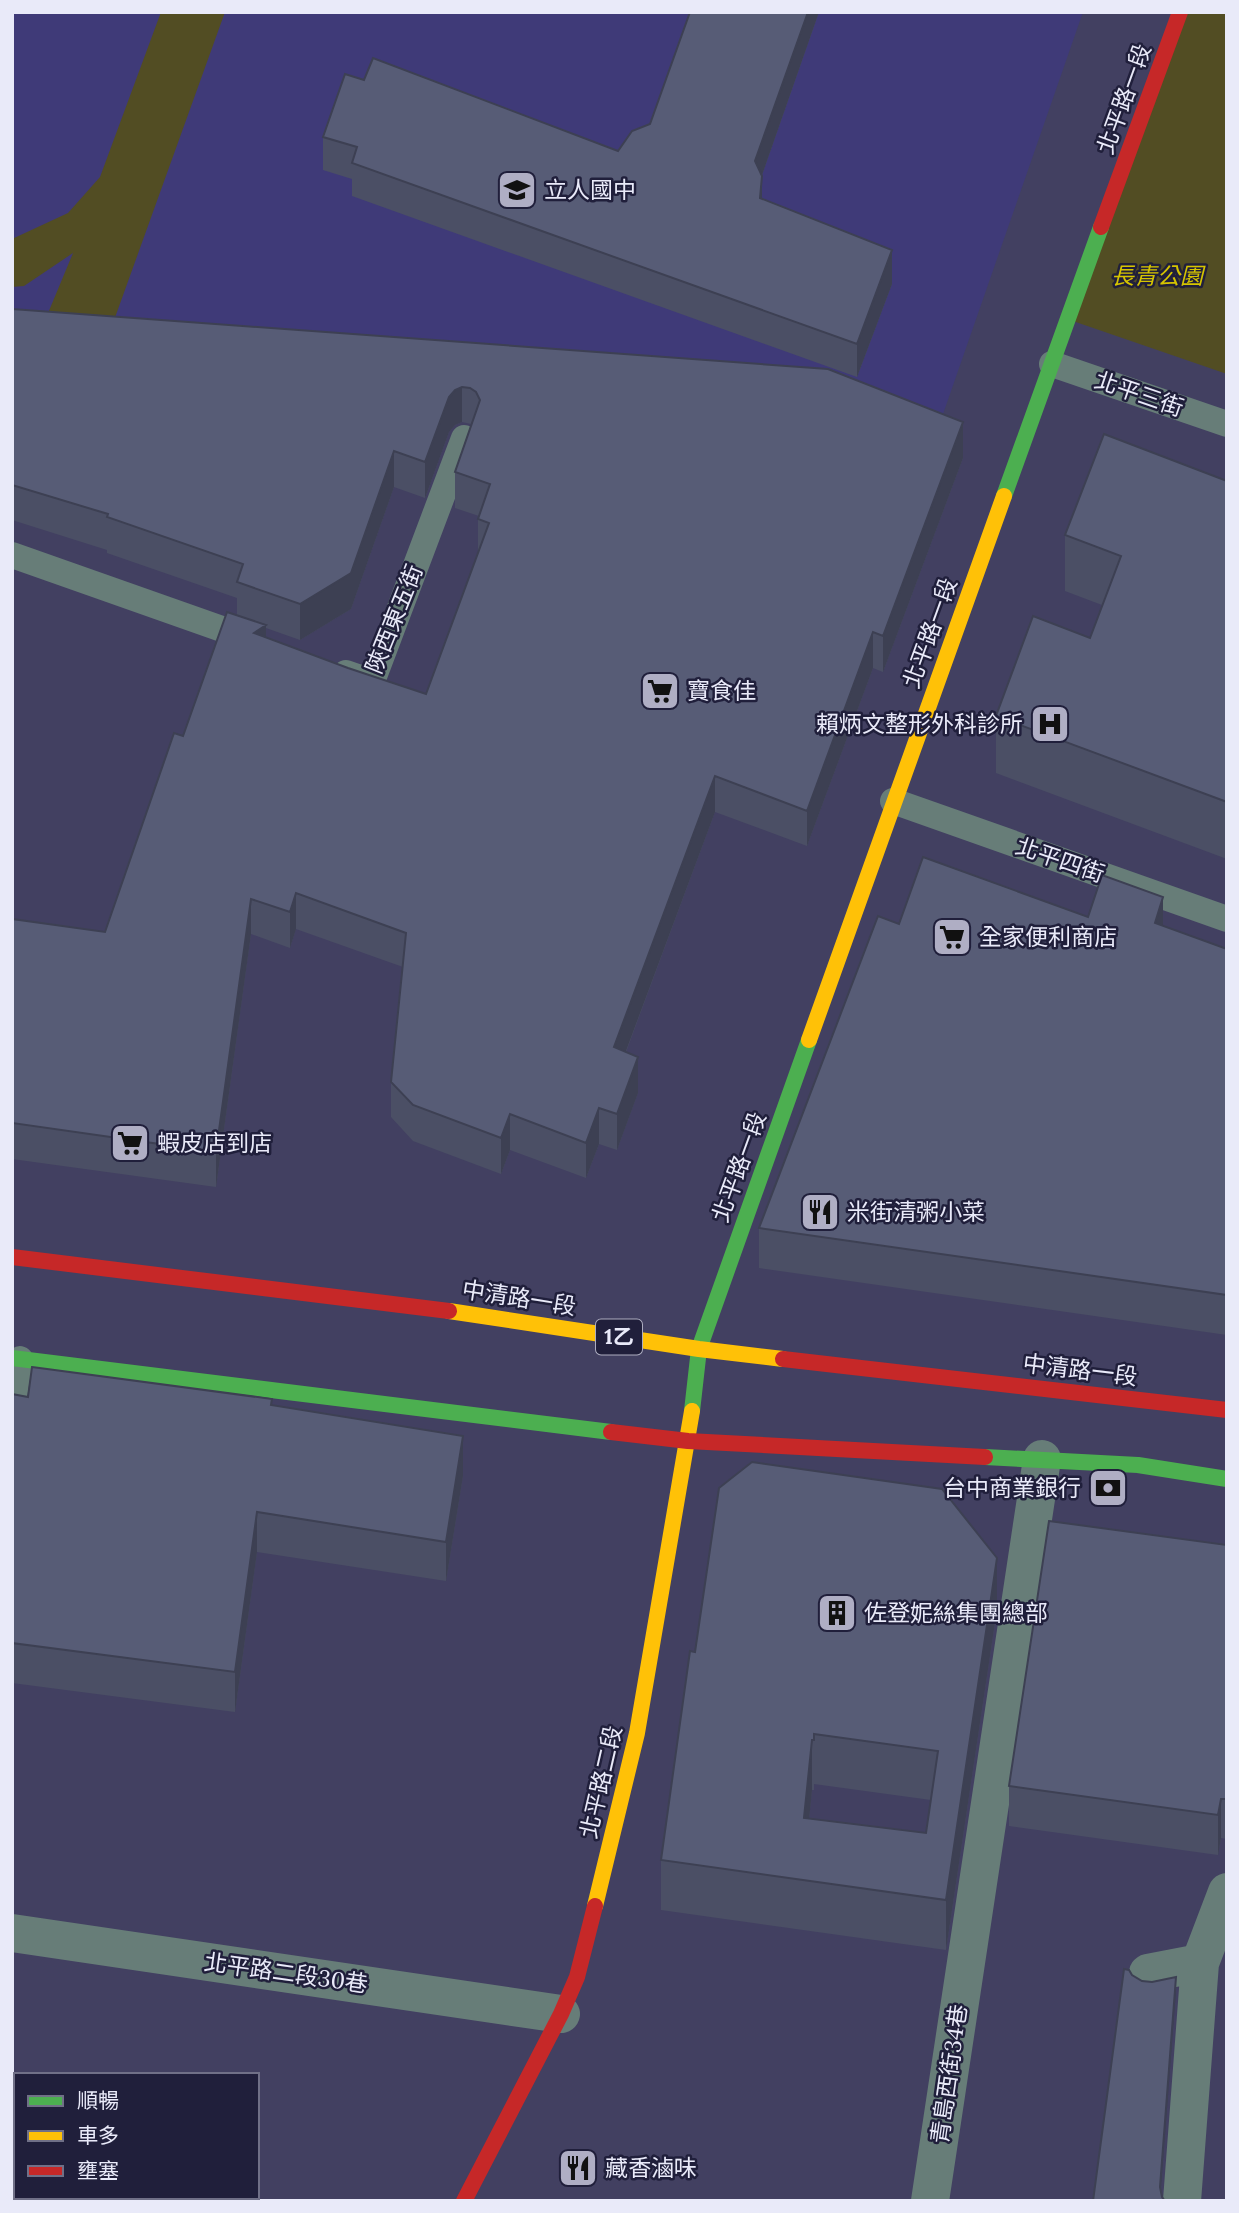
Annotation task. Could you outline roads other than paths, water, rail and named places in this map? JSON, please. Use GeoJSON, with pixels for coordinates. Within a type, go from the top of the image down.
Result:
{"type":"FeatureCollection","features":[{"type":"Feature","properties":{"kind":"main road","name":"北平路一段"},"geometry":{"type":"LineString","coordinates":[[699,1349],[893,802],[1180,12]]}},
{"type":"Feature","properties":{"kind":"main road","name":"中清路一段"},"geometry":{"type":"LineString","coordinates":[[12,1257],[425,1307],[699,1349],[1227,1410]]}},
{"type":"Feature","properties":{"kind":"main road","name":"北平路二段"},"geometry":{"type":"LineString","coordinates":[[464,2201],[561,2014],[577,1977],[637,1733],[688,1441],[699,1349]]}},
{"type":"Feature","properties":{"kind":"main road"},"geometry":{"type":"LineString","coordinates":[[16,1358],[688,1441],[1138,1465],[1227,1479]]}},
{"type":"Feature","properties":{"kind":"street","name":"青島西街34巷"},"geometry":{"type":"LineString","coordinates":[[930,2201],[1042,1459]]}},
{"type":"Feature","properties":{"kind":"street"},"geometry":{"type":"LineString","coordinates":[[1182,2201],[1200,1963],[1227,1892]]}},
{"type":"Feature","properties":{"kind":"street","name":"北平路二段30巷"},"geometry":{"type":"LineString","coordinates":[[12,1933],[561,2014]]}},
{"type":"Feature","properties":{"kind":"street"},"geometry":{"type":"LineString","coordinates":[[1147,1973],[1200,1963]]}},
{"type":"Feature","properties":{"kind":"lane","name":"北平三街"},"geometry":{"type":"LineString","coordinates":[[1052,364],[1227,424]]}},
{"type":"Feature","properties":{"kind":"lane","name":"陝西東五街"},"geometry":{"type":"LineString","coordinates":[[321,664],[372,682],[464,438]]}},
{"type":"Feature","properties":{"kind":"lane"},"geometry":{"type":"LineString","coordinates":[[12,555],[282,650]]}},
{"type":"Feature","properties":{"kind":"lane","name":"北平四街"},"geometry":{"type":"LineString","coordinates":[[893,802],[1227,919]]}},
{"type":"Feature","properties":{"kind":"lane"},"geometry":{"type":"LineString","coordinates":[[12,1410],[16,1358]]}},
{"type":"Feature","properties":{"kind":"place","name":"立人國中"},"geometry":{"type":"Point","coordinates":[517,190]}},
{"type":"Feature","properties":{"kind":"place","name":"寶食佳"},"geometry":{"type":"Point","coordinates":[660,691]}},
{"type":"Feature","properties":{"kind":"place","name":"賴炳文整形外科診所"},"geometry":{"type":"Point","coordinates":[1050,724]}},
{"type":"Feature","properties":{"kind":"place","name":"全家便利商店"},"geometry":{"type":"Point","coordinates":[952,937]}},
{"type":"Feature","properties":{"kind":"place","name":"蝦皮店到店"},"geometry":{"type":"Point","coordinates":[130,1143]}},
{"type":"Feature","properties":{"kind":"place","name":"米街清粥小菜"},"geometry":{"type":"Point","coordinates":[820,1212]}},
{"type":"Feature","properties":{"kind":"place","name":"台中商業銀行"},"geometry":{"type":"Point","coordinates":[1108,1488]}},
{"type":"Feature","properties":{"kind":"place","name":"佐登妮絲集團總部"},"geometry":{"type":"Point","coordinates":[837,1613]}},
{"type":"Feature","properties":{"kind":"place","name":"藏香滷味"},"geometry":{"type":"Point","coordinates":[578,2168]}},
{"type":"Feature","properties":{"kind":"park label","name":"長青公園"},"geometry":{"type":"Point","coordinates":[1157,276]}}]}
